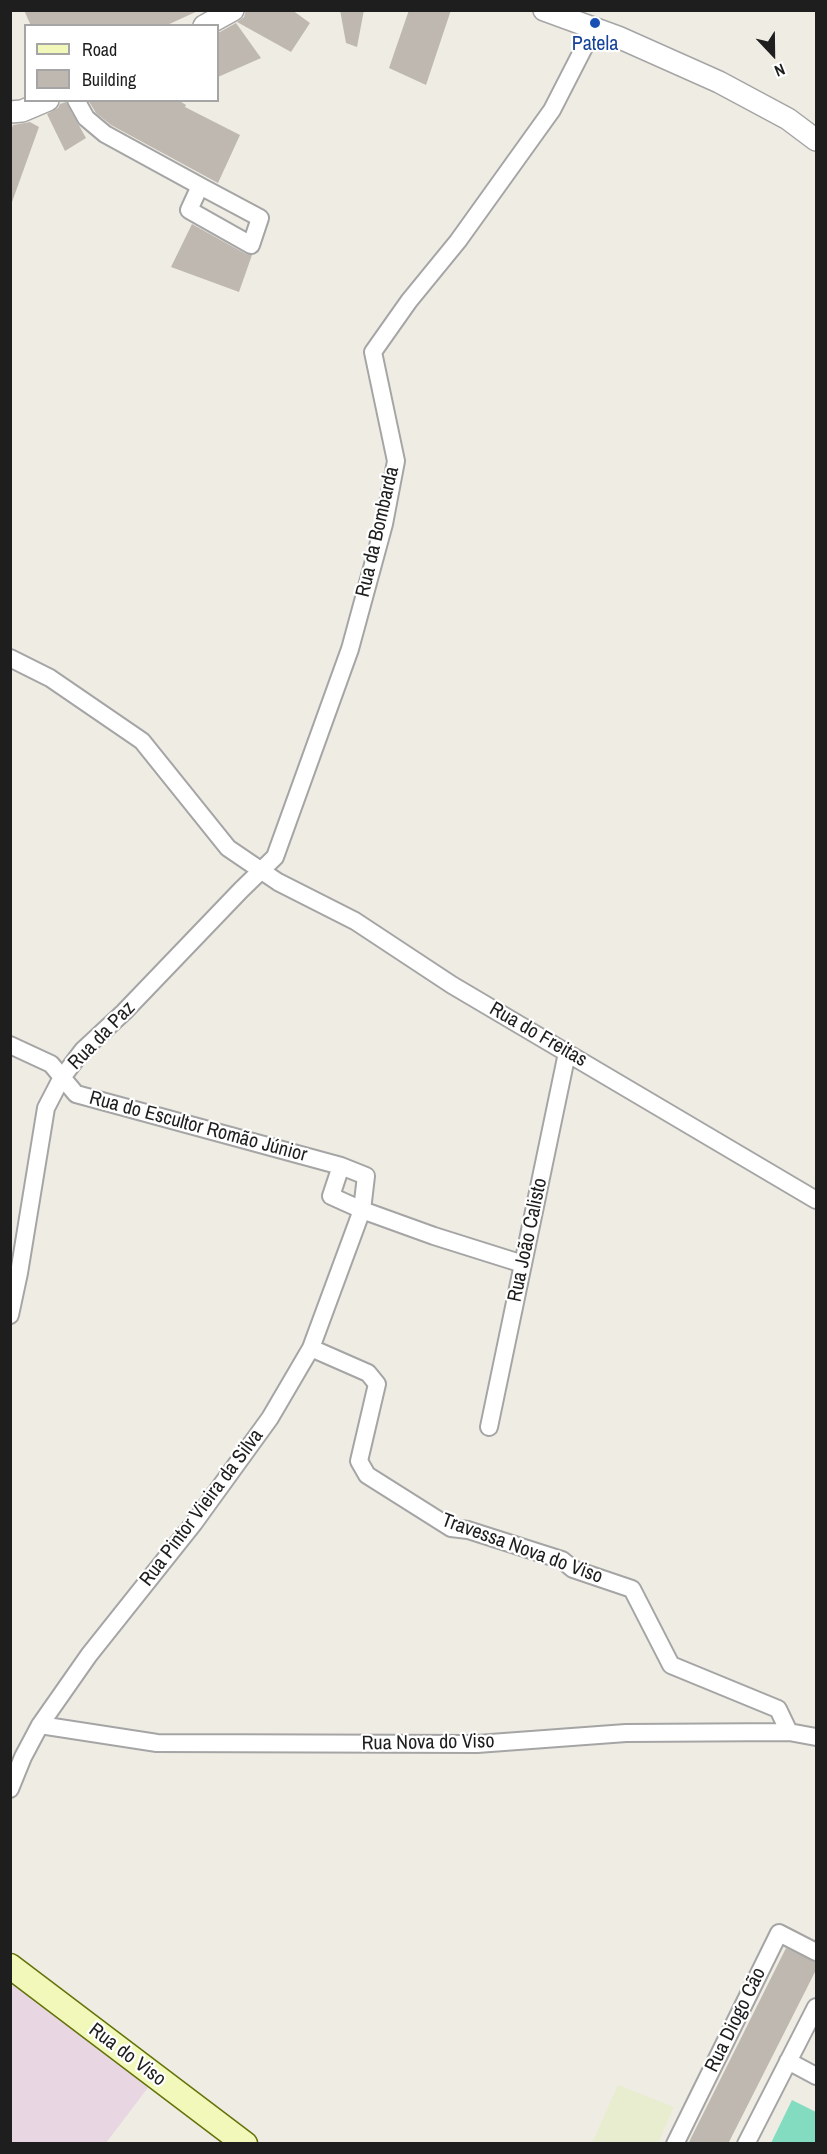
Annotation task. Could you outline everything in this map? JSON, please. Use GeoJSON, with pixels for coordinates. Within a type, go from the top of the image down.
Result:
{"type":"FeatureCollection","features":[{"type":"Feature","properties":{"kind":"main road","name":"Rua do Viso"},"geometry":{"type":"LineString","coordinates":[[10,1966],[245,2144]]}},
{"type":"Feature","properties":{"kind":"street"},"geometry":{"type":"LineString","coordinates":[[208,24],[233,10]]}},
{"type":"Feature","properties":{"kind":"street"},"geometry":{"type":"LineString","coordinates":[[544,10],[618,37],[719,82],[788,119],[816,140]]}},
{"type":"Feature","properties":{"kind":"street","name":"Rua da Bombarda"},"geometry":{"type":"LineString","coordinates":[[260,870],[275,857],[350,649],[384,524],[396,461],[373,352],[409,301],[458,241],[552,110],[594,28]]}},
{"type":"Feature","properties":{"kind":"street"},"geometry":{"type":"LineString","coordinates":[[10,112],[22,111],[43,102]]}},
{"type":"Feature","properties":{"kind":"street"},"geometry":{"type":"LineString","coordinates":[[77,102],[86,118],[105,135],[200,186]]}},
{"type":"Feature","properties":{"kind":"street","name":"Rua do Freitas"},"geometry":{"type":"LineString","coordinates":[[10,658],[50,678],[142,741],[228,848],[260,870],[278,882],[355,921],[452,985],[816,1200]]}},
{"type":"Feature","properties":{"kind":"street","name":"Rua da Paz"},"geometry":{"type":"LineString","coordinates":[[10,1315],[19,1274],[46,1108],[62,1079],[83,1050],[124,1012],[260,870]]}},
{"type":"Feature","properties":{"kind":"street","name":"Rua do Escultor Romão Júnior"},"geometry":{"type":"LineString","coordinates":[[10,1045],[51,1064],[76,1094],[341,1166],[366,1176],[362,1210]]}},
{"type":"Feature","properties":{"kind":"street","name":"Rua João Calisto"},"geometry":{"type":"LineString","coordinates":[[489,1427],[567,1053]]}},
{"type":"Feature","properties":{"kind":"street"},"geometry":{"type":"LineString","coordinates":[[341,1166],[331,1196],[362,1210],[434,1236],[523,1264]]}},
{"type":"Feature","properties":{"kind":"street","name":"Rua Pintor Vieira da Silva"},"geometry":{"type":"LineString","coordinates":[[10,1789],[23,1757],[40,1725],[89,1655],[194,1523],[270,1418],[311,1348],[362,1210]]}},
{"type":"Feature","properties":{"kind":"street","name":"Travessa Nova do Viso"},"geometry":{"type":"LineString","coordinates":[[311,1348],[368,1373],[377,1384],[359,1461],[367,1475],[451,1528],[468,1530],[562,1560],[573,1569],[632,1589],[671,1665],[778,1709],[789,1732]]}},
{"type":"Feature","properties":{"kind":"street","name":"Rua Nova do Viso"},"geometry":{"type":"LineString","coordinates":[[40,1725],[169,1743],[477,1744],[626,1733],[789,1732],[816,1737]]}},
{"type":"Feature","properties":{"kind":"street","name":"Rua Diogo Cão"},"geometry":{"type":"LineString","coordinates":[[675,2144],[779,1933],[816,1952]]}},
{"type":"Feature","properties":{"kind":"street"},"geometry":{"type":"LineString","coordinates":[[746,2144],[788,2061],[814,2016]]}},
{"type":"Feature","properties":{"kind":"street"},"geometry":{"type":"LineString","coordinates":[[788,2061],[816,2076]]}},
{"type":"Feature","properties":{"kind":"shaded area"},"geometry":{"type":"Polygon","coordinates":[[[10,1967],[156,2077],[106,2143],[11,2143],[10,1967]]]}},
{"type":"Feature","properties":{"kind":"green space"},"geometry":{"type":"Polygon","coordinates":[[[618,2085],[674,2107],[658,2143],[592,2143],[618,2085]]]}},
{"type":"Feature","properties":{"kind":"green space"},"geometry":{"type":"Polygon","coordinates":[[[792,2100],[816,2112],[816,2143],[771,2143],[792,2100]]]}},
{"type":"Feature","properties":{"kind":"building"},"geometry":{"type":"Polygon","coordinates":[[[24,10],[200,10],[169,24],[30,24],[24,10]]]}},
{"type":"Feature","properties":{"kind":"building"},"geometry":{"type":"Polygon","coordinates":[[[246,10],[292,10],[310,23],[291,52],[237,22],[244,17],[246,10]]]}},
{"type":"Feature","properties":{"kind":"building"},"geometry":{"type":"Polygon","coordinates":[[[340,10],[364,10],[357,47],[346,43],[340,10]]]}},
{"type":"Feature","properties":{"kind":"building"},"geometry":{"type":"Polygon","coordinates":[[[409,10],[451,10],[426,85],[389,68],[409,10]]]}},
{"type":"Feature","properties":{"kind":"building"},"geometry":{"type":"Polygon","coordinates":[[[236,23],[261,58],[219,77],[219,32],[236,23]]]}},
{"type":"Feature","properties":{"kind":"building"},"geometry":{"type":"Polygon","coordinates":[[[66,102],[86,138],[65,151],[47,114],[66,102]]]}},
{"type":"Feature","properties":{"kind":"building"},"geometry":{"type":"Polygon","coordinates":[[[89,102],[181,102],[186,105],[185,107],[240,135],[218,183],[111,125],[96,113],[89,102]]]}},
{"type":"Feature","properties":{"kind":"building"},"geometry":{"type":"Polygon","coordinates":[[[30,122],[39,127],[12,202],[10,202],[10,133],[13,125],[30,122]]]}},
{"type":"Feature","properties":{"kind":"building"},"geometry":{"type":"Polygon","coordinates":[[[192,224],[246,254],[252,255],[239,292],[171,267],[192,224]]]}},
{"type":"Feature","properties":{"kind":"building"},"geometry":{"type":"Polygon","coordinates":[[[786,1948],[816,1962],[816,1970],[728,2144],[688,2144],[786,1948]]]}},
{"type":"Feature","properties":{"kind":"place","name":"Patela"},"geometry":{"type":"Point","coordinates":[595,23]}}]}
